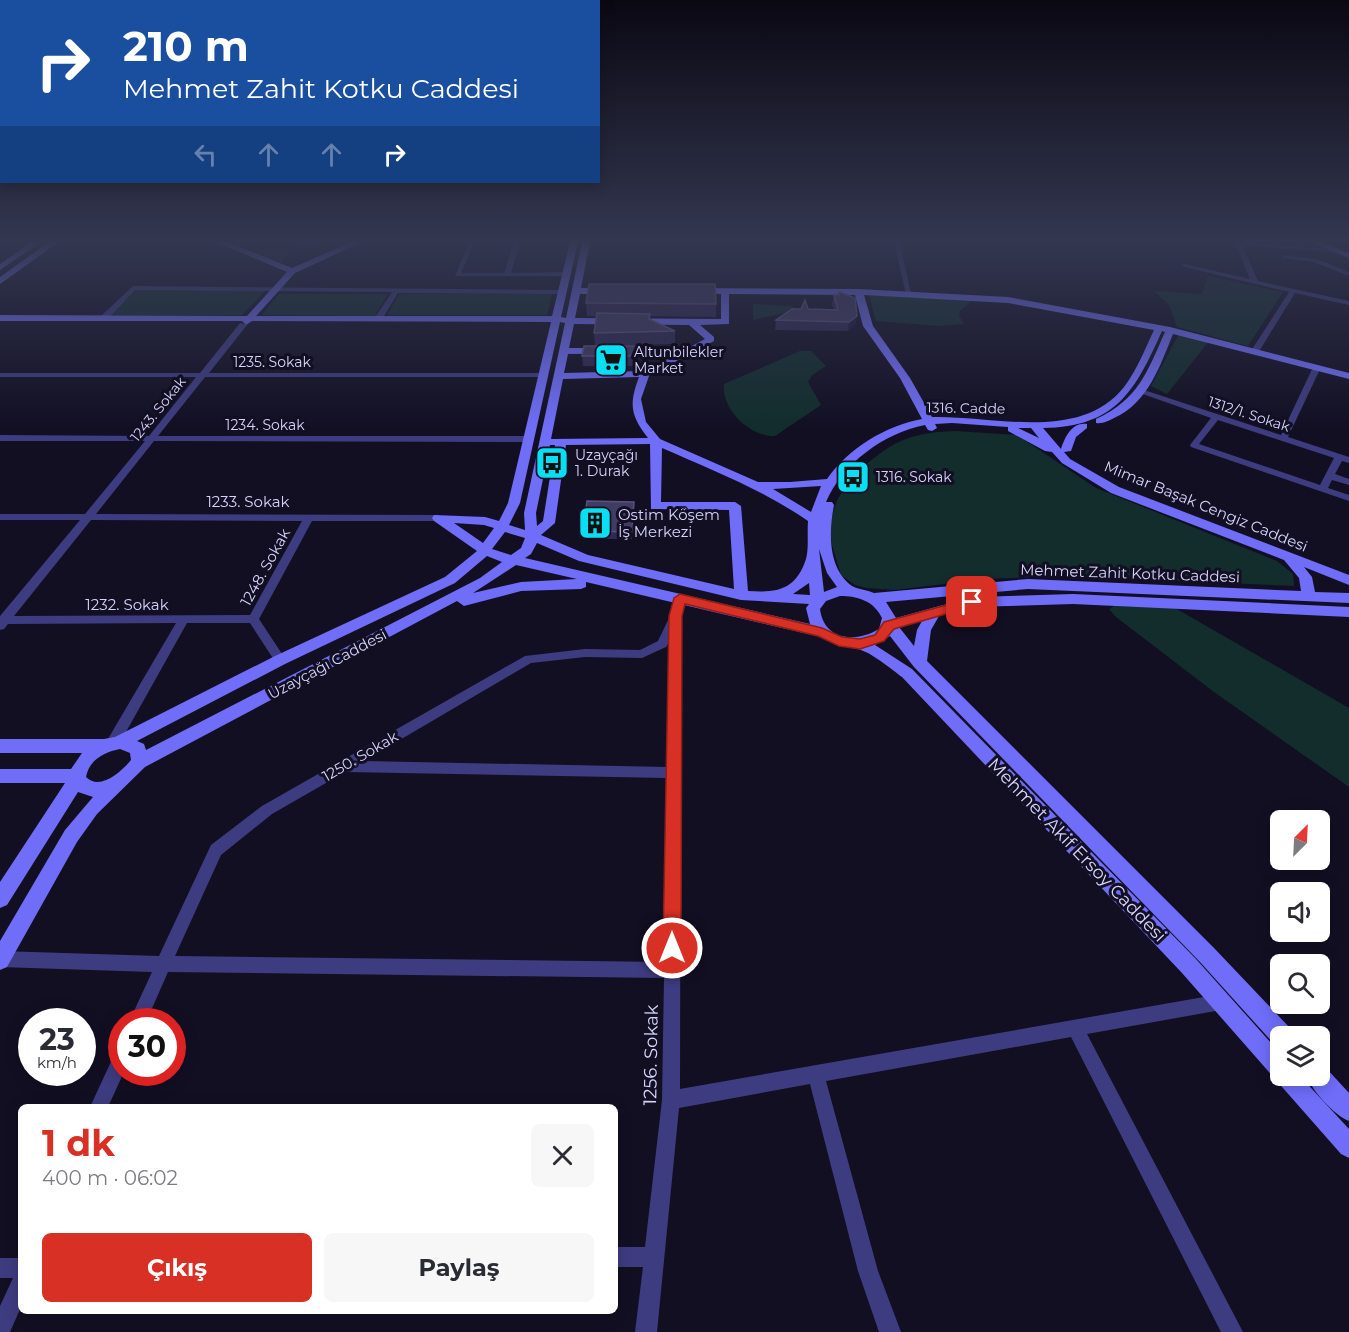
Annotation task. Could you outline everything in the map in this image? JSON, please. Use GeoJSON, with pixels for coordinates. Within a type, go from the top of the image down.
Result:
{"type":"FeatureCollection","features":[{"type":"Feature","properties":{"kind":"street"},"geometry":{"type":"LineString","coordinates":[[104,318],[117,304]]}},
{"type":"Feature","properties":{"kind":"street","name":"1243. Sokak"},"geometry":{"type":"LineString","coordinates":[[2,622],[261,304]]}},
{"type":"Feature","properties":{"kind":"street"},"geometry":{"type":"LineString","coordinates":[[378,319],[388,304]]}},
{"type":"Feature","properties":{"kind":"street"},"geometry":{"type":"LineString","coordinates":[[502,527],[514,503],[559,304]]}},
{"type":"Feature","properties":{"kind":"street"},"geometry":{"type":"LineString","coordinates":[[532,536],[530,513],[572,304]]}},
{"type":"Feature","properties":{"kind":"street"},"geometry":{"type":"LineString","coordinates":[[0,318],[246,322],[726,322],[725,304]]}},
{"type":"Feature","properties":{"kind":"street"},"geometry":{"type":"LineString","coordinates":[[862,304],[868,326],[905,378],[930,424]]}},
{"type":"Feature","properties":{"kind":"street"},"geometry":{"type":"LineString","coordinates":[[1031,304],[1165,329],[1349,376]]}},
{"type":"Feature","properties":{"kind":"street"},"geometry":{"type":"LineString","coordinates":[[1255,351],[1285,304]]}},
{"type":"Feature","properties":{"kind":"street"},"geometry":{"type":"LineString","coordinates":[[0,326],[378,319],[554,322]]}},
{"type":"Feature","properties":{"kind":"street"},"geometry":{"type":"LineString","coordinates":[[558,376],[645,374],[711,339],[691,321]]}},
{"type":"Feature","properties":{"kind":"street","name":"1316. Cadde"},"geometry":{"type":"LineString","coordinates":[[848,590],[836,580],[829,567],[824,521],[830,496],[859,462],[889,440],[930,424],[1012,429],[1083,426],[1102,420],[1125,409],[1142,392],[1165,329]]}},
{"type":"Feature","properties":{"kind":"street","name":"1316. Cadde"},"geometry":{"type":"LineString","coordinates":[[818,600],[812,559],[813,519],[829,482],[849,462],[877,440],[908,424],[1043,428],[1093,416],[1122,397],[1133,383],[1165,329]]}},
{"type":"Feature","properties":{"kind":"street"},"geometry":{"type":"LineString","coordinates":[[563,351],[688,350]]}},
{"type":"Feature","properties":{"kind":"street"},"geometry":{"type":"LineString","coordinates":[[1283,439],[1317,367]]}},
{"type":"Feature","properties":{"kind":"street"},"geometry":{"type":"LineString","coordinates":[[645,374],[636,399],[641,422],[656,441],[655,506],[735,506],[741,595]]}},
{"type":"Feature","properties":{"kind":"street","name":"1235. Sokak"},"geometry":{"type":"LineString","coordinates":[[0,375],[543,375]]}},
{"type":"Feature","properties":{"kind":"street","name":"1312/1. Sokak"},"geometry":{"type":"LineString","coordinates":[[1142,392],[1344,459]]}},
{"type":"Feature","properties":{"kind":"street"},"geometry":{"type":"LineString","coordinates":[[1216,417],[1194,445],[1349,498]]}},
{"type":"Feature","properties":{"kind":"street"},"geometry":{"type":"LineString","coordinates":[[1012,429],[1067,455],[1071,436],[1083,426]]}},
{"type":"Feature","properties":{"kind":"street","name":"Mimar Başak Cengiz Caddesi"},"geometry":{"type":"LineString","coordinates":[[1043,428],[1067,455],[1115,490],[1349,580]]}},
{"type":"Feature","properties":{"kind":"street","name":"1234. Sokak"},"geometry":{"type":"LineString","coordinates":[[0,438],[529,438]]}},
{"type":"Feature","properties":{"kind":"street"},"geometry":{"type":"LineString","coordinates":[[544,442],[656,441],[756,485],[790,503],[813,519]]}},
{"type":"Feature","properties":{"kind":"street","name":"Uzayçağı Caddesi"},"geometry":{"type":"LineString","coordinates":[[139,762],[486,581],[526,551],[532,536],[549,523],[561,442]]}},
{"type":"Feature","properties":{"kind":"street","name":"Mimar Başak Cengiz Caddesi"},"geometry":{"type":"LineString","coordinates":[[1067,455],[1106,478],[1349,571]]}},
{"type":"Feature","properties":{"kind":"street"},"geometry":{"type":"LineString","coordinates":[[1323,489],[1344,459]]}},
{"type":"Feature","properties":{"kind":"street"},"geometry":{"type":"LineString","coordinates":[[1331,476],[1349,482]]}},
{"type":"Feature","properties":{"kind":"street"},"geometry":{"type":"LineString","coordinates":[[756,485],[790,486],[829,482]]}},
{"type":"Feature","properties":{"kind":"street","name":"1233. Sokak"},"geometry":{"type":"LineString","coordinates":[[0,517],[438,518]]}},
{"type":"Feature","properties":{"kind":"street","name":"1248. Sokak"},"geometry":{"type":"LineString","coordinates":[[280,660],[253,619],[309,518]]}},
{"type":"Feature","properties":{"kind":"street"},"geometry":{"type":"LineString","coordinates":[[438,518],[486,521],[532,536],[584,558],[741,595],[818,600]]}},
{"type":"Feature","properties":{"kind":"street"},"geometry":{"type":"LineString","coordinates":[[438,518],[485,551],[512,561],[822,632],[839,642],[860,644],[880,638],[889,625],[886,610],[873,598],[848,590],[831,592],[814,604],[812,615],[822,632]]}},
{"type":"Feature","properties":{"kind":"street","name":"Uzayçağı Caddesi"},"geometry":{"type":"LineString","coordinates":[[112,744],[280,660],[450,580],[485,551],[502,527]]}},
{"type":"Feature","properties":{"kind":"street"},"geometry":{"type":"LineString","coordinates":[[1285,557],[1305,577],[1309,597]]}},
{"type":"Feature","properties":{"kind":"street"},"geometry":{"type":"LineString","coordinates":[[775,597],[802,583],[812,559]]}},
{"type":"Feature","properties":{"kind":"street"},"geometry":{"type":"LineString","coordinates":[[421,615],[507,587],[555,583],[626,586]]}},
{"type":"Feature","properties":{"kind":"street","name":"Mehmet Zahit Kotku Caddesi"},"geometry":{"type":"LineString","coordinates":[[873,598],[1028,584],[1349,598]]}},
{"type":"Feature","properties":{"kind":"street","name":"1256. Sokak"},"geometry":{"type":"LineString","coordinates":[[646,1332],[671,1100],[675,616],[680,598]]}},
{"type":"Feature","properties":{"kind":"street","name":"Mehmet Zahit Kotku Caddesi"},"geometry":{"type":"LineString","coordinates":[[889,625],[972,602],[1074,598],[1349,612]]}},
{"type":"Feature","properties":{"kind":"street"},"geometry":{"type":"LineString","coordinates":[[919,663],[924,630],[934,613]]}},
{"type":"Feature","properties":{"kind":"street","name":"1250. Sokak"},"geometry":{"type":"LineString","coordinates":[[143,1008],[216,850],[267,810],[529,659],[585,653],[642,654],[662,644],[675,616]]}},
{"type":"Feature","properties":{"kind":"street"},"geometry":{"type":"LineString","coordinates":[[0,899],[77,777],[81,765],[87,757],[112,744],[184,619]]}},
{"type":"Feature","properties":{"kind":"street","name":"1232. Sokak"},"geometry":{"type":"LineString","coordinates":[[2,622],[253,619]]}},
{"type":"Feature","properties":{"kind":"street","name":"Mehmet Akif Ersoy Caddesi"},"geometry":{"type":"LineString","coordinates":[[889,625],[919,663],[1199,946],[1273,1026]]}},
{"type":"Feature","properties":{"kind":"street","name":"Mehmet Akif Ersoy Caddesi"},"geometry":{"type":"LineString","coordinates":[[860,644],[890,660],[907,673],[1189,966],[1270,1058]]}},
{"type":"Feature","properties":{"kind":"street"},"geometry":{"type":"LineString","coordinates":[[0,746],[133,745],[138,749],[139,762],[126,778],[91,809],[71,836],[0,959],[163,964],[672,970]]}},
{"type":"Feature","properties":{"kind":"street"},"geometry":{"type":"LineString","coordinates":[[343,766],[674,772]]}},
{"type":"Feature","properties":{"kind":"street"},"geometry":{"type":"LineString","coordinates":[[0,776],[77,777],[87,788],[96,789],[117,784],[126,778]]}},
{"type":"Feature","properties":{"kind":"street"},"geometry":{"type":"LineString","coordinates":[[671,1100],[1221,1002]]}},
{"type":"Feature","properties":{"kind":"street"},"geometry":{"type":"LineString","coordinates":[[1075,1029],[1232,1332]]}},
{"type":"Feature","properties":{"kind":"street"},"geometry":{"type":"LineString","coordinates":[[816,1075],[868,1271],[890,1332]]}},
{"type":"Feature","properties":{"kind":"street"},"geometry":{"type":"LineString","coordinates":[[100,1104],[109,1086]]}},
{"type":"Feature","properties":{"kind":"street"},"geometry":{"type":"LineString","coordinates":[[1295,1086],[1349,1146]]}},
{"type":"Feature","properties":{"kind":"street"},"geometry":{"type":"LineString","coordinates":[[1327,1086],[1349,1110]]}},
{"type":"Feature","properties":{"kind":"street"},"geometry":{"type":"LineString","coordinates":[[618,1257],[654,1257]]}},
{"type":"Feature","properties":{"kind":"street"},"geometry":{"type":"LineString","coordinates":[[0,1268],[18,1268]]}},
{"type":"Feature","properties":{"kind":"street"},"geometry":{"type":"LineString","coordinates":[[0,1330],[18,1290]]}},
{"type":"Feature","properties":{"kind":"green space"},"geometry":{"type":"Polygon","coordinates":[[[120,304],[252,304],[242,315],[110,315],[120,304]]]}},
{"type":"Feature","properties":{"kind":"green space"},"geometry":{"type":"Polygon","coordinates":[[[271,304],[382,304],[375,316],[262,315],[271,304]]]}},
{"type":"Feature","properties":{"kind":"green space"},"geometry":{"type":"Polygon","coordinates":[[[393,304],[550,304],[547,315],[387,315],[393,304]]]}},
{"type":"Feature","properties":{"kind":"green space"},"geometry":{"type":"Polygon","coordinates":[[[753,304],[791,306],[797,310],[753,320],[753,304]]]}},
{"type":"Feature","properties":{"kind":"green space"},"geometry":{"type":"Polygon","coordinates":[[[871,304],[967,304],[960,311],[959,316],[964,324],[938,326],[876,321],[871,304]]]}},
{"type":"Feature","properties":{"kind":"green space"},"geometry":{"type":"Polygon","coordinates":[[[1275,304],[1248,346],[1177,327],[1169,305],[1275,304]]]}},
{"type":"Feature","properties":{"kind":"green space"},"geometry":{"type":"Polygon","coordinates":[[[1179,334],[1209,341],[1167,394],[1151,386],[1179,334]]]}},
{"type":"Feature","properties":{"kind":"green space"},"geometry":{"type":"Polygon","coordinates":[[[800,351],[811,351],[826,366],[812,375],[808,382],[821,405],[775,436],[756,432],[747,427],[732,412],[727,403],[724,384],[800,351]]]}},
{"type":"Feature","properties":{"kind":"green space"},"geometry":{"type":"Polygon","coordinates":[[[955,431],[1017,435],[1096,488],[1277,561],[1293,574],[1294,586],[1062,576],[985,579],[895,590],[855,585],[841,575],[829,526],[837,500],[850,480],[853,481],[858,475],[855,474],[879,454],[900,441],[924,434],[955,431]]]}},
{"type":"Feature","properties":{"kind":"green space"},"geometry":{"type":"Polygon","coordinates":[[[1114,606],[1175,608],[1349,708],[1349,787],[1214,692],[1116,617],[1109,609],[1114,606]]]}},
{"type":"Feature","properties":{"kind":"building"},"geometry":{"type":"Polygon","coordinates":[[[803,304],[806,304],[808,309],[838,310],[836,304],[856,304],[857,316],[849,322],[776,320],[792,309],[801,309],[803,304]]]}},
{"type":"Feature","properties":{"kind":"building"},"geometry":{"type":"Polygon","coordinates":[[[597,313],[650,314],[649,319],[675,331],[594,333],[597,313]]]}},
{"type":"Feature","properties":{"kind":"building"},"geometry":{"type":"Polygon","coordinates":[[[584,346],[638,346],[637,356],[582,356],[584,346]]]}},
{"type":"Feature","properties":{"kind":"building","name":"Ostim Köşem İş Merkezi"},"geometry":{"type":"Polygon","coordinates":[[[587,501],[634,502],[632,532],[583,531],[587,501]]]}},
{"type":"Feature","properties":{"kind":"place","name":"Altunbilekler Market"},"geometry":{"type":"Point","coordinates":[611,360]}},
{"type":"Feature","properties":{"kind":"place","name":"Uzayçağı 1. Durak"},"geometry":{"type":"Point","coordinates":[552,463]}},
{"type":"Feature","properties":{"kind":"place","name":"1316. Sokak"},"geometry":{"type":"Point","coordinates":[853,477]}},
{"type":"Feature","properties":{"kind":"place","name":"Ostim Köşem İş Merkezi"},"geometry":{"type":"Point","coordinates":[595,523]}},
{"type":"Feature","properties":{"kind":"route"},"geometry":{"type":"LineString","coordinates":[[672,948],[675,616],[680,598],[822,632],[839,642],[850,644],[871,642],[880,638],[889,625],[972,602]]}}]}
